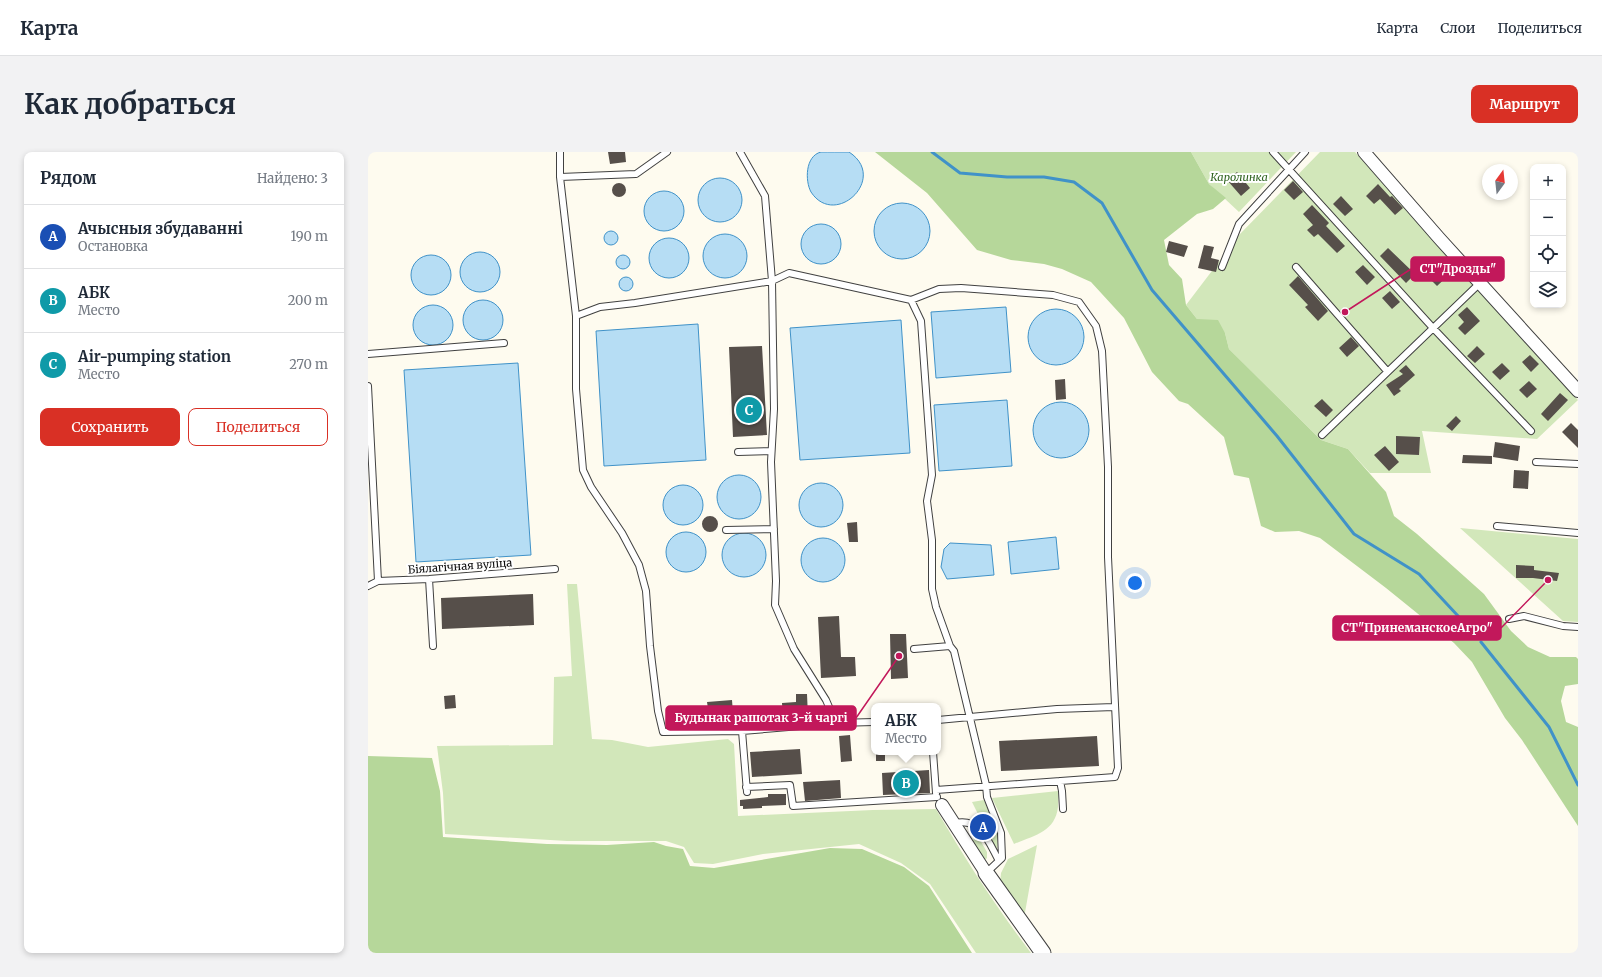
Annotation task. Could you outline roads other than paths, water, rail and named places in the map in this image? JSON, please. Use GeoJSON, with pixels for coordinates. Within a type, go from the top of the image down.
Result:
{"type":"FeatureCollection","features":[{"type":"Feature","properties":{"kind":"street"},"geometry":{"type":"LineString","coordinates":[[1364,152],[1578,391]]}},
{"type":"Feature","properties":{"kind":"street"},"geometry":{"type":"LineString","coordinates":[[939,801],[955,823],[986,873],[1043,953]]}},
{"type":"Feature","properties":{"kind":"lane"},"geometry":{"type":"LineString","coordinates":[[560,152],[560,177],[576,316],[576,389],[583,470],[591,487],[622,533],[639,565],[646,591],[658,711],[663,732],[742,731],[836,723],[871,722]]}},
{"type":"Feature","properties":{"kind":"lane"},"geometry":{"type":"LineString","coordinates":[[560,177],[636,174],[667,152]]}},
{"type":"Feature","properties":{"kind":"lane"},"geometry":{"type":"LineString","coordinates":[[740,152],[765,196],[772,281],[774,409],[771,451],[776,581],[775,605],[794,649],[826,700],[836,723]]}},
{"type":"Feature","properties":{"kind":"lane"},"geometry":{"type":"LineString","coordinates":[[1273,152],[1433,328],[1531,431]]}},
{"type":"Feature","properties":{"kind":"lane"},"geometry":{"type":"LineString","coordinates":[[1222,267],[1239,224],[1305,152]]}},
{"type":"Feature","properties":{"kind":"lane"},"geometry":{"type":"LineString","coordinates":[[1296,267],[1387,371]]}},
{"type":"Feature","properties":{"kind":"lane"},"geometry":{"type":"LineString","coordinates":[[576,316],[600,307],[635,303],[772,281],[789,273],[911,300],[939,289],[961,288],[1053,295],[1080,302],[1096,326],[1102,351],[1108,467],[1108,557],[1118,768],[1115,777],[986,785],[936,790]]}},
{"type":"Feature","properties":{"kind":"lane"},"geometry":{"type":"LineString","coordinates":[[1322,435],[1480,283]]}},
{"type":"Feature","properties":{"kind":"lane"},"geometry":{"type":"LineString","coordinates":[[911,300],[921,321],[932,475],[927,501],[932,540],[932,588],[936,607],[950,646],[954,651],[986,785],[987,797],[1001,833],[1002,858],[986,873]]}},
{"type":"Feature","properties":{"kind":"lane"},"geometry":{"type":"LineString","coordinates":[[368,354],[504,343]]}},
{"type":"Feature","properties":{"kind":"lane"},"geometry":{"type":"LineString","coordinates":[[368,386],[378,581]]}},
{"type":"Feature","properties":{"kind":"lane"},"geometry":{"type":"LineString","coordinates":[[738,452],[771,451]]}},
{"type":"Feature","properties":{"kind":"lane"},"geometry":{"type":"LineString","coordinates":[[1536,462],[1578,464]]}},
{"type":"Feature","properties":{"kind":"lane"},"geometry":{"type":"LineString","coordinates":[[1497,526],[1578,533]]}},
{"type":"Feature","properties":{"kind":"lane"},"geometry":{"type":"LineString","coordinates":[[726,530],[774,529]]}},
{"type":"Feature","properties":{"kind":"lane","name":"Біялагічная вуліца"},"geometry":{"type":"LineString","coordinates":[[368,586],[378,581],[429,579],[555,569]]}},
{"type":"Feature","properties":{"kind":"lane"},"geometry":{"type":"LineString","coordinates":[[429,579],[434,646]]}},
{"type":"Feature","properties":{"kind":"lane"},"geometry":{"type":"LineString","coordinates":[[1509,619],[1524,616],[1563,626],[1578,627]]}},
{"type":"Feature","properties":{"kind":"lane"},"geometry":{"type":"LineString","coordinates":[[914,649],[950,646]]}},
{"type":"Feature","properties":{"kind":"lane"},"geometry":{"type":"LineString","coordinates":[[941,720],[1057,709],[1114,707]]}},
{"type":"Feature","properties":{"kind":"lane"},"geometry":{"type":"LineString","coordinates":[[742,731],[746,789],[790,785],[792,806],[939,801],[936,790],[933,755]]}},
{"type":"Feature","properties":{"kind":"lane"},"geometry":{"type":"LineString","coordinates":[[1060,781],[1063,809]]}},
{"type":"Feature","properties":{"kind":"lane"},"geometry":{"type":"LineString","coordinates":[[955,823],[971,823],[982,832],[999,861]]}},
{"type":"Feature","properties":{"kind":"water"},"geometry":{"type":"Polygon","coordinates":[[[821,152],[849,152],[860,163],[863,174],[861,186],[854,196],[844,202],[833,205],[821,202],[811,192],[809,187],[807,176],[809,164],[812,158],[821,152]]]}},
{"type":"Feature","properties":{"kind":"water"},"geometry":{"type":"Polygon","coordinates":[[[720,178],[732,182],[738,188],[742,200],[738,212],[732,218],[720,222],[708,218],[702,212],[698,200],[702,188],[708,182],[720,178]]]}},
{"type":"Feature","properties":{"kind":"water"},"geometry":{"type":"Polygon","coordinates":[[[660,191],[668,191],[675,194],[681,200],[684,211],[681,222],[675,228],[668,231],[660,231],[653,228],[647,222],[644,215],[644,207],[647,200],[653,194],[660,191]]]}},
{"type":"Feature","properties":{"kind":"water"},"geometry":{"type":"Polygon","coordinates":[[[902,203],[913,205],[922,211],[928,220],[930,231],[928,242],[922,251],[913,257],[902,259],[891,257],[882,251],[876,242],[874,231],[876,220],[882,211],[891,205],[902,203]]]}},
{"type":"Feature","properties":{"kind":"water"},"geometry":{"type":"Polygon","coordinates":[[[825,224],[832,227],[838,233],[841,244],[840,252],[832,261],[825,264],[817,264],[810,261],[802,252],[801,240],[804,233],[813,225],[825,224]]]}},
{"type":"Feature","properties":{"kind":"water"},"geometry":{"type":"Polygon","coordinates":[[[611,231],[616,233],[618,238],[616,243],[611,245],[606,243],[604,238],[606,233],[611,231]]]}},
{"type":"Feature","properties":{"kind":"water"},"geometry":{"type":"Polygon","coordinates":[[[725,234],[737,238],[743,244],[747,256],[743,268],[737,274],[725,278],[713,274],[707,268],[703,256],[707,244],[713,238],[725,234]]]}},
{"type":"Feature","properties":{"kind":"water"},"geometry":{"type":"Polygon","coordinates":[[[673,238],[680,241],[686,247],[689,258],[688,266],[680,275],[673,278],[665,278],[658,275],[650,266],[649,254],[652,247],[661,239],[673,238]]]}},
{"type":"Feature","properties":{"kind":"water"},"geometry":{"type":"Polygon","coordinates":[[[484,252],[491,255],[497,261],[500,272],[499,280],[491,289],[484,292],[476,292],[469,289],[461,280],[460,268],[463,261],[472,253],[484,252]]]}},
{"type":"Feature","properties":{"kind":"water"},"geometry":{"type":"Polygon","coordinates":[[[435,255],[442,258],[448,264],[451,275],[450,283],[442,292],[435,295],[427,295],[420,292],[412,283],[411,271],[414,264],[423,256],[435,255]]]}},
{"type":"Feature","properties":{"kind":"water"},"geometry":{"type":"Polygon","coordinates":[[[623,255],[628,257],[630,262],[628,267],[623,269],[618,267],[616,262],[618,257],[623,255]]]}},
{"type":"Feature","properties":{"kind":"water"},"geometry":{"type":"Polygon","coordinates":[[[626,277],[631,279],[633,284],[631,289],[626,291],[621,289],[619,284],[621,279],[626,277]]]}},
{"type":"Feature","properties":{"kind":"water"},"geometry":{"type":"Polygon","coordinates":[[[487,300],[494,303],[500,309],[503,320],[502,328],[494,337],[487,340],[479,340],[472,337],[464,328],[463,316],[466,309],[475,301],[487,300]]]}},
{"type":"Feature","properties":{"kind":"water"},"geometry":{"type":"Polygon","coordinates":[[[437,305],[444,308],[450,314],[453,325],[452,333],[444,342],[437,345],[429,345],[422,342],[414,333],[413,321],[416,314],[425,306],[437,305]]]}},
{"type":"Feature","properties":{"kind":"water"},"geometry":{"type":"Polygon","coordinates":[[[1006,307],[1011,372],[936,378],[931,312],[1006,307]]]}},
{"type":"Feature","properties":{"kind":"water"},"geometry":{"type":"Polygon","coordinates":[[[1056,309],[1067,311],[1076,317],[1082,326],[1084,337],[1082,348],[1076,357],[1067,363],[1056,365],[1045,363],[1036,357],[1030,348],[1028,337],[1030,326],[1036,317],[1045,311],[1056,309]]]}},
{"type":"Feature","properties":{"kind":"water"},"geometry":{"type":"Polygon","coordinates":[[[901,320],[910,453],[800,460],[790,328],[901,320]]]}},
{"type":"Feature","properties":{"kind":"water"},"geometry":{"type":"Polygon","coordinates":[[[698,324],[706,460],[604,466],[596,331],[698,324]]]}},
{"type":"Feature","properties":{"kind":"water"},"geometry":{"type":"Polygon","coordinates":[[[518,363],[531,555],[416,562],[404,370],[518,363]]]}},
{"type":"Feature","properties":{"kind":"water"},"geometry":{"type":"Polygon","coordinates":[[[1007,400],[1012,466],[939,471],[934,405],[1007,400]]]}},
{"type":"Feature","properties":{"kind":"water"},"geometry":{"type":"Polygon","coordinates":[[[1061,402],[1072,404],[1081,410],[1087,419],[1089,430],[1087,441],[1081,450],[1072,456],[1061,458],[1050,456],[1041,450],[1035,441],[1033,430],[1035,419],[1041,410],[1050,404],[1061,402]]]}},
{"type":"Feature","properties":{"kind":"water"},"geometry":{"type":"Polygon","coordinates":[[[739,475],[751,479],[757,485],[761,497],[757,509],[751,515],[739,519],[727,515],[721,509],[717,497],[721,485],[727,479],[739,475]]]}},
{"type":"Feature","properties":{"kind":"water"},"geometry":{"type":"Polygon","coordinates":[[[821,483],[833,487],[839,493],[843,505],[839,517],[833,523],[821,527],[809,523],[803,517],[799,505],[803,493],[809,487],[821,483]]]}},
{"type":"Feature","properties":{"kind":"water"},"geometry":{"type":"Polygon","coordinates":[[[687,485],[694,488],[700,494],[703,505],[702,513],[694,522],[687,525],[679,525],[672,522],[664,513],[663,501],[666,494],[675,486],[687,485]]]}},
{"type":"Feature","properties":{"kind":"water"},"geometry":{"type":"Polygon","coordinates":[[[690,532],[697,535],[703,541],[706,552],[705,560],[697,569],[690,572],[682,572],[675,569],[667,560],[666,548],[669,541],[678,533],[690,532]]]}},
{"type":"Feature","properties":{"kind":"water"},"geometry":{"type":"Polygon","coordinates":[[[744,533],[756,537],[762,543],[766,555],[762,567],[756,573],[744,577],[732,573],[726,567],[722,555],[726,543],[732,537],[744,533]]]}},
{"type":"Feature","properties":{"kind":"water"},"geometry":{"type":"Polygon","coordinates":[[[1056,537],[1059,569],[1011,574],[1008,542],[1056,537]]]}},
{"type":"Feature","properties":{"kind":"water"},"geometry":{"type":"Polygon","coordinates":[[[823,538],[835,542],[841,548],[845,560],[841,572],[835,578],[823,582],[811,578],[805,572],[801,560],[805,548],[811,542],[823,538]]]}},
{"type":"Feature","properties":{"kind":"water"},"geometry":{"type":"Polygon","coordinates":[[[950,543],[991,545],[994,575],[947,579],[941,567],[944,549],[950,543]]]}},
{"type":"Feature","properties":{"kind":"waterway"},"geometry":{"type":"LineString","coordinates":[[932,152],[960,173],[1007,177],[1044,177],[1074,182],[1102,203],[1152,290],[1277,436],[1354,534],[1419,574],[1472,631]]}},
{"type":"Feature","properties":{"kind":"waterway"},"geometry":{"type":"LineString","coordinates":[[1481,642],[1549,727],[1578,785]]}},
{"type":"Feature","properties":{"kind":"place","name":"СТ\"Дрозды\""},"geometry":{"type":"Point","coordinates":[1345,312]}},
{"type":"Feature","properties":{"kind":"place","name":"Air-pumping station"},"geometry":{"type":"Point","coordinates":[749,410]}},
{"type":"Feature","properties":{"kind":"place","name":"СТ\"ПринеманскоеАгро\""},"geometry":{"type":"Point","coordinates":[1548,580]}},
{"type":"Feature","properties":{"kind":"place","name":"Будынак рашотак 3-й чаргі"},"geometry":{"type":"Point","coordinates":[899,656]}},
{"type":"Feature","properties":{"kind":"place","name":"АБК"},"geometry":{"type":"Point","coordinates":[906,783]}},
{"type":"Feature","properties":{"kind":"place","name":"Ачысныя збудаванні"},"geometry":{"type":"Point","coordinates":[983,827]}},
{"type":"Feature","properties":{"kind":"park label","name":"Каролинка"},"geometry":{"type":"Point","coordinates":[1239,177]}}]}
